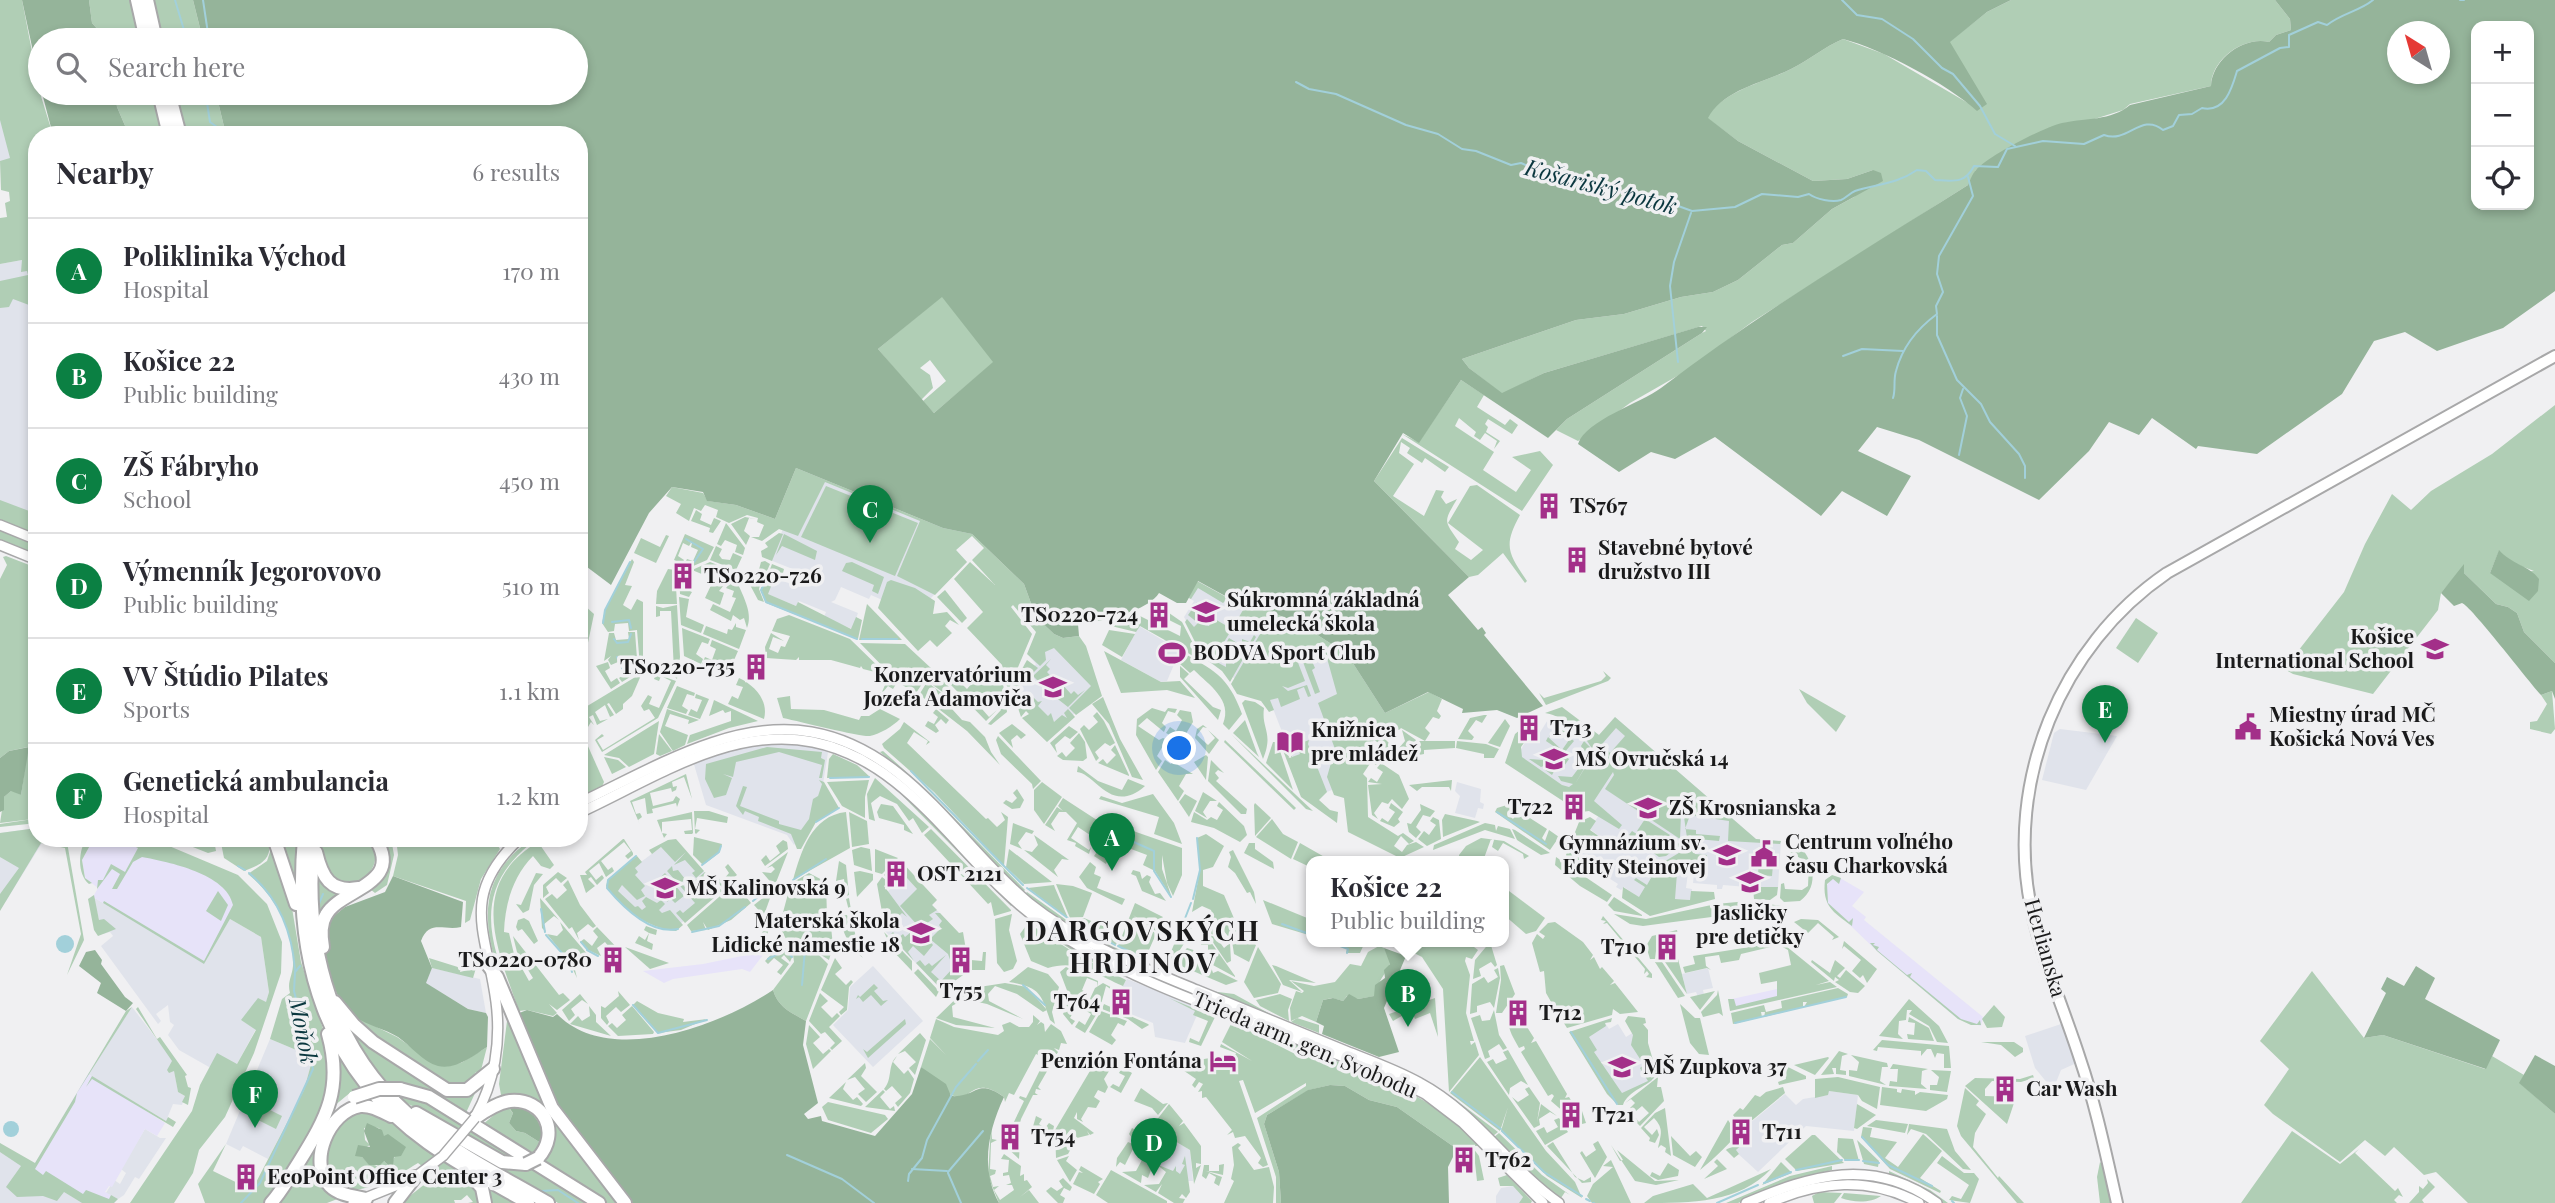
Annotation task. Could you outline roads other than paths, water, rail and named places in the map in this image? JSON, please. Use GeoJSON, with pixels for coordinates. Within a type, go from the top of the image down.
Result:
{"type":"FeatureCollection","features":[{"type":"Feature","properties":{"kind":"highway"},"geometry":{"type":"LineString","coordinates":[[137,0],[143,28]]}},
{"type":"Feature","properties":{"kind":"highway"},"geometry":{"type":"LineString","coordinates":[[147,0],[153,28]]}},
{"type":"Feature","properties":{"kind":"highway"},"geometry":{"type":"LineString","coordinates":[[162,105],[167,126]]}},
{"type":"Feature","properties":{"kind":"highway"},"geometry":{"type":"LineString","coordinates":[[172,105],[178,126]]}},
{"type":"Feature","properties":{"kind":"highway"},"geometry":{"type":"LineString","coordinates":[[277,847],[302,928],[311,974],[324,1013],[334,1059],[334,1086],[316,1135]]}},
{"type":"Feature","properties":{"kind":"highway"},"geometry":{"type":"LineString","coordinates":[[302,928],[309,847]]}},
{"type":"Feature","properties":{"kind":"highway"},"geometry":{"type":"LineString","coordinates":[[310,847],[310,894],[316,954],[328,994],[351,1044],[440,1139],[548,1203]]}},
{"type":"Feature","properties":{"kind":"highway"},"geometry":{"type":"LineString","coordinates":[[313,847],[321,873],[330,884],[344,890],[366,887]]}},
{"type":"Feature","properties":{"kind":"highway"},"geometry":{"type":"LineString","coordinates":[[320,968],[324,952],[321,934],[325,916],[333,906],[366,887],[381,864],[380,847]]}},
{"type":"Feature","properties":{"kind":"highway"},"geometry":{"type":"LineString","coordinates":[[488,965],[497,976],[552,1108],[625,1203]]}},
{"type":"Feature","properties":{"kind":"highway"},"geometry":{"type":"LineString","coordinates":[[328,994],[361,1032],[439,1086],[454,1091],[467,1090],[493,1069]]}},
{"type":"Feature","properties":{"kind":"highway"},"geometry":{"type":"LineString","coordinates":[[324,1013],[360,1076],[401,1121]]}},
{"type":"Feature","properties":{"kind":"highway"},"geometry":{"type":"LineString","coordinates":[[271,1203],[316,1135],[354,1097],[372,1090],[429,1097],[598,1203]]}},
{"type":"Feature","properties":{"kind":"highway"},"geometry":{"type":"LineString","coordinates":[[395,1092],[502,1162],[526,1164],[538,1157],[550,1135],[545,1117],[530,1104],[512,1101],[480,1113]]}},
{"type":"Feature","properties":{"kind":"highway"},"geometry":{"type":"LineString","coordinates":[[359,1201],[328,1184],[320,1164],[325,1140],[339,1118],[360,1106],[376,1108],[401,1121],[461,1164],[528,1203]]}},
{"type":"Feature","properties":{"kind":"highway"},"geometry":{"type":"LineString","coordinates":[[461,1164],[482,1188],[485,1203]]}},
{"type":"Feature","properties":{"kind":"highway"},"geometry":{"type":"LineString","coordinates":[[395,1203],[415,1177]]}},
{"type":"Feature","properties":{"kind":"main road","name":"Herlianska"},"geometry":{"type":"LineString","coordinates":[[2117,1203],[2089,1087],[2037,934],[2027,879],[2026,829],[2036,761],[2054,706],[2101,634],[2140,593],[2206,550],[2555,356]]}},
{"type":"Feature","properties":{"kind":"street"},"geometry":{"type":"LineString","coordinates":[[0,525],[28,536]]}},
{"type":"Feature","properties":{"kind":"street"},"geometry":{"type":"LineString","coordinates":[[0,545],[28,556]]}},
{"type":"Feature","properties":{"kind":"street","name":"Trieda arm. gen. Svobodu"},"geometry":{"type":"LineString","coordinates":[[588,799],[742,733],[771,728],[832,737],[862,748],[896,771],[1024,898],[1068,930],[1143,967],[1307,1040]]}},
{"type":"Feature","properties":{"kind":"street","name":"Trieda arm. gen. Svobodu"},"geometry":{"type":"LineString","coordinates":[[588,809],[680,766],[746,741],[783,738],[836,748],[858,757],[897,784],[1007,894],[1065,938],[1139,976],[1375,1067],[1411,1078],[1456,1105],[1527,1177],[1559,1203]]}},
{"type":"Feature","properties":{"kind":"street"},"geometry":{"type":"LineString","coordinates":[[359,1201],[415,1177],[443,1156],[480,1113],[493,1069],[498,1024],[480,932],[484,894],[495,868],[514,847]]}},
{"type":"Feature","properties":{"kind":"street","name":"Trieda arm. gen. Svobodu"},"geometry":{"type":"LineString","coordinates":[[1375,1067],[1425,1094],[1450,1112],[1543,1203]]}},
{"type":"Feature","properties":{"kind":"street"},"geometry":{"type":"LineString","coordinates":[[1746,1203],[1803,1180],[1851,1174],[1902,1183],[1937,1203]]}},
{"type":"Feature","properties":{"kind":"street"},"geometry":{"type":"LineString","coordinates":[[1769,1203],[1808,1188],[1835,1184],[1889,1189],[1919,1203]]}},
{"type":"Feature","properties":{"kind":"water"},"geometry":{"type":"Polygon","coordinates":[[[65,935],[71,938],[74,944],[71,950],[65,953],[59,950],[56,944],[59,938],[65,935]]]}},
{"type":"Feature","properties":{"kind":"water"},"geometry":{"type":"Polygon","coordinates":[[[11,1121],[17,1123],[17,1135],[11,1137],[5,1135],[3,1129],[5,1123],[11,1121]]]}},
{"type":"Feature","properties":{"kind":"waterway","name":"Moňok"},"geometry":{"type":"LineString","coordinates":[[175,0],[183,28]]}},
{"type":"Feature","properties":{"kind":"waterway"},"geometry":{"type":"LineString","coordinates":[[203,0],[207,28]]}},
{"type":"Feature","properties":{"kind":"waterway"},"geometry":{"type":"LineString","coordinates":[[1842,0],[1857,15],[1882,19],[1913,39],[1942,68],[1953,74],[1980,106],[1995,134],[2015,146]]}},
{"type":"Feature","properties":{"kind":"waterway","name":"Košariský potok"},"geometry":{"type":"LineString","coordinates":[[1296,82],[1309,89],[1336,94],[1406,125],[1438,134],[1462,149],[1476,151],[1511,165],[1521,163],[1554,177],[1587,181],[1598,189],[1640,195],[1654,202],[1670,203],[1692,211],[1735,207],[1762,194],[1798,197],[1809,194],[1824,200],[1837,201],[1855,191],[1894,181],[1917,170],[1926,171],[1935,180],[1962,179],[1974,166],[1998,167],[2007,149],[2043,141],[2084,144],[2104,135],[2113,137],[2148,124],[2163,130],[2173,126],[2179,115],[2192,114],[2202,108],[2210,109],[2222,103],[2230,91],[2237,71],[2280,48],[2289,47],[2289,35],[2318,22],[2327,25],[2373,0]]}},
{"type":"Feature","properties":{"kind":"waterway","name":"Moňok"},"geometry":{"type":"LineString","coordinates":[[207,105],[210,122],[216,126]]}},
{"type":"Feature","properties":{"kind":"waterway"},"geometry":{"type":"LineString","coordinates":[[1893,398],[1895,375],[1902,354],[1917,332],[1937,314],[1936,306],[1943,292],[1937,274],[1939,256],[1973,196],[1968,177]]}},
{"type":"Feature","properties":{"kind":"waterway"},"geometry":{"type":"LineString","coordinates":[[1678,362],[1670,286],[1674,262],[1691,213]]}},
{"type":"Feature","properties":{"kind":"waterway"},"geometry":{"type":"LineString","coordinates":[[1937,316],[1937,335],[1957,380],[1981,404],[1990,422],[2019,454],[2025,466],[2025,478]]}},
{"type":"Feature","properties":{"kind":"waterway"},"geometry":{"type":"LineString","coordinates":[[1843,356],[1862,349],[1903,351]]}},
{"type":"Feature","properties":{"kind":"waterway"},"geometry":{"type":"LineString","coordinates":[[1959,455],[1967,416],[1960,398],[1963,389]]}},
{"type":"Feature","properties":{"kind":"waterway"},"geometry":{"type":"LineString","coordinates":[[686,539],[703,549],[694,562]]}},
{"type":"Feature","properties":{"kind":"waterway"},"geometry":{"type":"LineString","coordinates":[[603,623],[605,610],[630,562]]}},
{"type":"Feature","properties":{"kind":"waterway"},"geometry":{"type":"LineString","coordinates":[[770,574],[761,590],[766,602],[857,639]]}},
{"type":"Feature","properties":{"kind":"waterway"},"geometry":{"type":"LineString","coordinates":[[612,622],[629,620],[631,628]]}},
{"type":"Feature","properties":{"kind":"waterway"},"geometry":{"type":"LineString","coordinates":[[614,639],[617,643],[628,642],[631,634]]}},
{"type":"Feature","properties":{"kind":"waterway"},"geometry":{"type":"LineString","coordinates":[[862,639],[897,639]]}},
{"type":"Feature","properties":{"kind":"waterway"},"geometry":{"type":"LineString","coordinates":[[617,657],[626,676]]}},
{"type":"Feature","properties":{"kind":"waterway"},"geometry":{"type":"LineString","coordinates":[[911,771],[1004,866]]}},
{"type":"Feature","properties":{"kind":"waterway"},"geometry":{"type":"LineString","coordinates":[[830,778],[869,777]]}},
{"type":"Feature","properties":{"kind":"waterway"},"geometry":{"type":"LineString","coordinates":[[816,822],[839,808]]}},
{"type":"Feature","properties":{"kind":"waterway"},"geometry":{"type":"LineString","coordinates":[[1497,812],[1546,844]]}},
{"type":"Feature","properties":{"kind":"waterway"},"geometry":{"type":"LineString","coordinates":[[1111,832],[1154,851],[1154,871],[1171,897]]}},
{"type":"Feature","properties":{"kind":"waterway"},"geometry":{"type":"LineString","coordinates":[[1193,899],[1200,870],[1197,838]]}},
{"type":"Feature","properties":{"kind":"waterway"},"geometry":{"type":"LineString","coordinates":[[702,865],[719,852],[721,846]]}},
{"type":"Feature","properties":{"kind":"waterway"},"geometry":{"type":"LineString","coordinates":[[636,856],[608,880],[607,888],[629,911],[648,924],[668,930],[678,929]]}},
{"type":"Feature","properties":{"kind":"waterway"},"geometry":{"type":"LineString","coordinates":[[793,880],[826,859]]}},
{"type":"Feature","properties":{"kind":"waterway"},"geometry":{"type":"LineString","coordinates":[[238,866],[245,870]]}},
{"type":"Feature","properties":{"kind":"waterway"},"geometry":{"type":"LineString","coordinates":[[1005,867],[1023,885]]}},
{"type":"Feature","properties":{"kind":"waterway"},"geometry":{"type":"LineString","coordinates":[[249,873],[268,893],[282,916],[291,942],[295,970]]}},
{"type":"Feature","properties":{"kind":"waterway"},"geometry":{"type":"LineString","coordinates":[[753,901],[769,888]]}},
{"type":"Feature","properties":{"kind":"waterway"},"geometry":{"type":"LineString","coordinates":[[1027,888],[1069,919]]}},
{"type":"Feature","properties":{"kind":"waterway","name":"Moňok"},"geometry":{"type":"LineString","coordinates":[[318,906],[323,894]]}},
{"type":"Feature","properties":{"kind":"waterway"},"geometry":{"type":"LineString","coordinates":[[1184,921],[1191,903]]}},
{"type":"Feature","properties":{"kind":"waterway"},"geometry":{"type":"LineString","coordinates":[[692,932],[719,926],[745,907]]}},
{"type":"Feature","properties":{"kind":"waterway"},"geometry":{"type":"LineString","coordinates":[[541,909],[545,932]]}},
{"type":"Feature","properties":{"kind":"waterway"},"geometry":{"type":"LineString","coordinates":[[806,947],[810,919]]}},
{"type":"Feature","properties":{"kind":"waterway"},"geometry":{"type":"LineString","coordinates":[[1072,921],[1115,945]]}},
{"type":"Feature","properties":{"kind":"waterway"},"geometry":{"type":"LineString","coordinates":[[1282,924],[1306,933]]}},
{"type":"Feature","properties":{"kind":"waterway"},"geometry":{"type":"LineString","coordinates":[[546,935],[569,961],[572,972]]}},
{"type":"Feature","properties":{"kind":"waterway"},"geometry":{"type":"LineString","coordinates":[[581,942],[587,949]]}},
{"type":"Feature","properties":{"kind":"waterway"},"geometry":{"type":"LineString","coordinates":[[1118,946],[1145,959]]}},
{"type":"Feature","properties":{"kind":"waterway"},"geometry":{"type":"LineString","coordinates":[[1343,947],[1348,949],[1347,953]]}},
{"type":"Feature","properties":{"kind":"waterway"},"geometry":{"type":"LineString","coordinates":[[802,985],[805,949]]}},
{"type":"Feature","properties":{"kind":"waterway"},"geometry":{"type":"LineString","coordinates":[[587,950],[598,956]]}},
{"type":"Feature","properties":{"kind":"waterway"},"geometry":{"type":"LineString","coordinates":[[768,959],[785,950],[792,957]]}},
{"type":"Feature","properties":{"kind":"waterway","name":"Moňok"},"geometry":{"type":"LineString","coordinates":[[241,1203],[260,1183],[313,1069],[294,991],[295,972],[300,966]]}},
{"type":"Feature","properties":{"kind":"waterway"},"geometry":{"type":"LineString","coordinates":[[1023,985],[1045,1005]]}},
{"type":"Feature","properties":{"kind":"waterway"},"geometry":{"type":"LineString","coordinates":[[1735,1023],[1846,997]]}},
{"type":"Feature","properties":{"kind":"waterway"},"geometry":{"type":"LineString","coordinates":[[633,1005],[658,1033],[707,1020]]}},
{"type":"Feature","properties":{"kind":"waterway"},"geometry":{"type":"LineString","coordinates":[[1571,1032],[1617,1104]]}},
{"type":"Feature","properties":{"kind":"waterway"},"geometry":{"type":"LineString","coordinates":[[978,1061],[988,1050]]}},
{"type":"Feature","properties":{"kind":"waterway"},"geometry":{"type":"LineString","coordinates":[[908,1181],[909,1174],[922,1158],[927,1140],[956,1087],[976,1064]]}},
{"type":"Feature","properties":{"kind":"waterway"},"geometry":{"type":"LineString","coordinates":[[1452,1092],[1501,1129]]}},
{"type":"Feature","properties":{"kind":"waterway"},"geometry":{"type":"LineString","coordinates":[[948,1172],[983,1131]]}},
{"type":"Feature","properties":{"kind":"waterway"},"geometry":{"type":"LineString","coordinates":[[1502,1131],[1544,1172],[1582,1196]]}},
{"type":"Feature","properties":{"kind":"waterway"},"geometry":{"type":"LineString","coordinates":[[1862,1137],[1888,1165],[1932,1186]]}},
{"type":"Feature","properties":{"kind":"waterway"},"geometry":{"type":"LineString","coordinates":[[787,1155],[842,1179],[874,1203]]}},
{"type":"Feature","properties":{"kind":"waterway"},"geometry":{"type":"LineString","coordinates":[[1796,1170],[1842,1160]]}},
{"type":"Feature","properties":{"kind":"waterway"},"geometry":{"type":"LineString","coordinates":[[1845,1160],[1859,1160]]}},
{"type":"Feature","properties":{"kind":"waterway"},"geometry":{"type":"LineString","coordinates":[[1863,1161],[1879,1163]]}},
{"type":"Feature","properties":{"kind":"waterway"},"geometry":{"type":"LineString","coordinates":[[912,1169],[947,1171]]}},
{"type":"Feature","properties":{"kind":"waterway"},"geometry":{"type":"LineString","coordinates":[[1764,1183],[1791,1172]]}},
{"type":"Feature","properties":{"kind":"waterway"},"geometry":{"type":"LineString","coordinates":[[948,1173],[961,1203]]}},
{"type":"Feature","properties":{"kind":"waterway"},"geometry":{"type":"LineString","coordinates":[[1717,1203],[1758,1185]]}},
{"type":"Feature","properties":{"kind":"waterway"},"geometry":{"type":"LineString","coordinates":[[542,1191],[558,1190],[578,1203]]}},
{"type":"Feature","properties":{"kind":"waterway"},"geometry":{"type":"LineString","coordinates":[[1586,1199],[1590,1201]]}},
{"type":"Feature","properties":{"kind":"place","name":"TS767"},"geometry":{"type":"Point","coordinates":[1549,506]}},
{"type":"Feature","properties":{"kind":"place","name":"ZŠ Fábryho"},"geometry":{"type":"Point","coordinates":[870,543]}},
{"type":"Feature","properties":{"kind":"place","name":"Stavebné bytové družstvo III"},"geometry":{"type":"Point","coordinates":[1577,560]}},
{"type":"Feature","properties":{"kind":"place","name":"TS0220-726"},"geometry":{"type":"Point","coordinates":[683,576]}},
{"type":"Feature","properties":{"kind":"place","name":"Súkromná základná umelecká škola"},"geometry":{"type":"Point","coordinates":[1206,612]}},
{"type":"Feature","properties":{"kind":"place","name":"TS0220-724"},"geometry":{"type":"Point","coordinates":[1159,615]}},
{"type":"Feature","properties":{"kind":"place","name":"Košice International School"},"geometry":{"type":"Point","coordinates":[2435,649]}},
{"type":"Feature","properties":{"kind":"place","name":"BODVA Sport Club"},"geometry":{"type":"Point","coordinates":[1172,653]}},
{"type":"Feature","properties":{"kind":"place","name":"TS0220-735"},"geometry":{"type":"Point","coordinates":[756,667]}},
{"type":"Feature","properties":{"kind":"place","name":"Konzervatórium Jozefa Adamoviča"},"geometry":{"type":"Point","coordinates":[1053,687]}},
{"type":"Feature","properties":{"kind":"place","name":"Miestny úrad MČ Košická Nová Ves"},"geometry":{"type":"Point","coordinates":[2248,727]}},
{"type":"Feature","properties":{"kind":"place","name":"T713"},"geometry":{"type":"Point","coordinates":[1529,728]}},
{"type":"Feature","properties":{"kind":"place","name":"Knižnica pre mládež"},"geometry":{"type":"Point","coordinates":[1290,742]}},
{"type":"Feature","properties":{"kind":"place","name":"VV Štúdio Pilates"},"geometry":{"type":"Point","coordinates":[2105,743]}},
{"type":"Feature","properties":{"kind":"place","name":"MŠ Ovručská 14"},"geometry":{"type":"Point","coordinates":[1554,759]}},
{"type":"Feature","properties":{"kind":"place","name":"T722"},"geometry":{"type":"Point","coordinates":[1574,807]}},
{"type":"Feature","properties":{"kind":"place","name":"ZŠ Krosnianska 2"},"geometry":{"type":"Point","coordinates":[1648,808]}},
{"type":"Feature","properties":{"kind":"place","name":"Centrum voľného času Charkovská"},"geometry":{"type":"Point","coordinates":[1764,854]}},
{"type":"Feature","properties":{"kind":"place","name":"Gymnázium sv. Edity Steinovej"},"geometry":{"type":"Point","coordinates":[1727,855]}},
{"type":"Feature","properties":{"kind":"place","name":"Poliklinika Východ"},"geometry":{"type":"Point","coordinates":[1112,871]}},
{"type":"Feature","properties":{"kind":"place","name":"OST 2121"},"geometry":{"type":"Point","coordinates":[896,874]}},
{"type":"Feature","properties":{"kind":"place","name":"Jasličky pre detičky"},"geometry":{"type":"Point","coordinates":[1750,882]}},
{"type":"Feature","properties":{"kind":"place","name":"MŠ Kalinovská 9"},"geometry":{"type":"Point","coordinates":[665,888]}},
{"type":"Feature","properties":{"kind":"place","name":"Materská škola Lidické námestie 18"},"geometry":{"type":"Point","coordinates":[921,933]}},
{"type":"Feature","properties":{"kind":"place","name":"T710"},"geometry":{"type":"Point","coordinates":[1667,947]}},
{"type":"Feature","properties":{"kind":"place","name":"TS0220-0780"},"geometry":{"type":"Point","coordinates":[613,960]}},
{"type":"Feature","properties":{"kind":"place","name":"T755"},"geometry":{"type":"Point","coordinates":[961,960]}},
{"type":"Feature","properties":{"kind":"place","name":"T764"},"geometry":{"type":"Point","coordinates":[1121,1002]}},
{"type":"Feature","properties":{"kind":"place","name":"T712"},"geometry":{"type":"Point","coordinates":[1518,1013]}},
{"type":"Feature","properties":{"kind":"place","name":"Košice 22"},"geometry":{"type":"Point","coordinates":[1408,1027]}},
{"type":"Feature","properties":{"kind":"place","name":"Penzión Fontána"},"geometry":{"type":"Point","coordinates":[1223,1061]}},
{"type":"Feature","properties":{"kind":"place","name":"MŠ Zupkova 37"},"geometry":{"type":"Point","coordinates":[1622,1067]}},
{"type":"Feature","properties":{"kind":"place","name":"Car Wash"},"geometry":{"type":"Point","coordinates":[2005,1089]}},
{"type":"Feature","properties":{"kind":"place","name":"T721"},"geometry":{"type":"Point","coordinates":[1571,1115]}},
{"type":"Feature","properties":{"kind":"place","name":"Genetická ambulancia"},"geometry":{"type":"Point","coordinates":[255,1128]}},
{"type":"Feature","properties":{"kind":"place","name":"T711"},"geometry":{"type":"Point","coordinates":[1741,1132]}},
{"type":"Feature","properties":{"kind":"place","name":"T754"},"geometry":{"type":"Point","coordinates":[1010,1137]}},
{"type":"Feature","properties":{"kind":"place","name":"T762"},"geometry":{"type":"Point","coordinates":[1464,1160]}},
{"type":"Feature","properties":{"kind":"place","name":"Výmenník Jegorovovo"},"geometry":{"type":"Point","coordinates":[1154,1176]}},
{"type":"Feature","properties":{"kind":"place","name":"EcoPoint Office Center 3"},"geometry":{"type":"Point","coordinates":[246,1177]}},
{"type":"Feature","properties":{"kind":"district","name":"DARGOVSKÝCH HRDINOV"},"geometry":{"type":"Point","coordinates":[1143,947]}}]}
